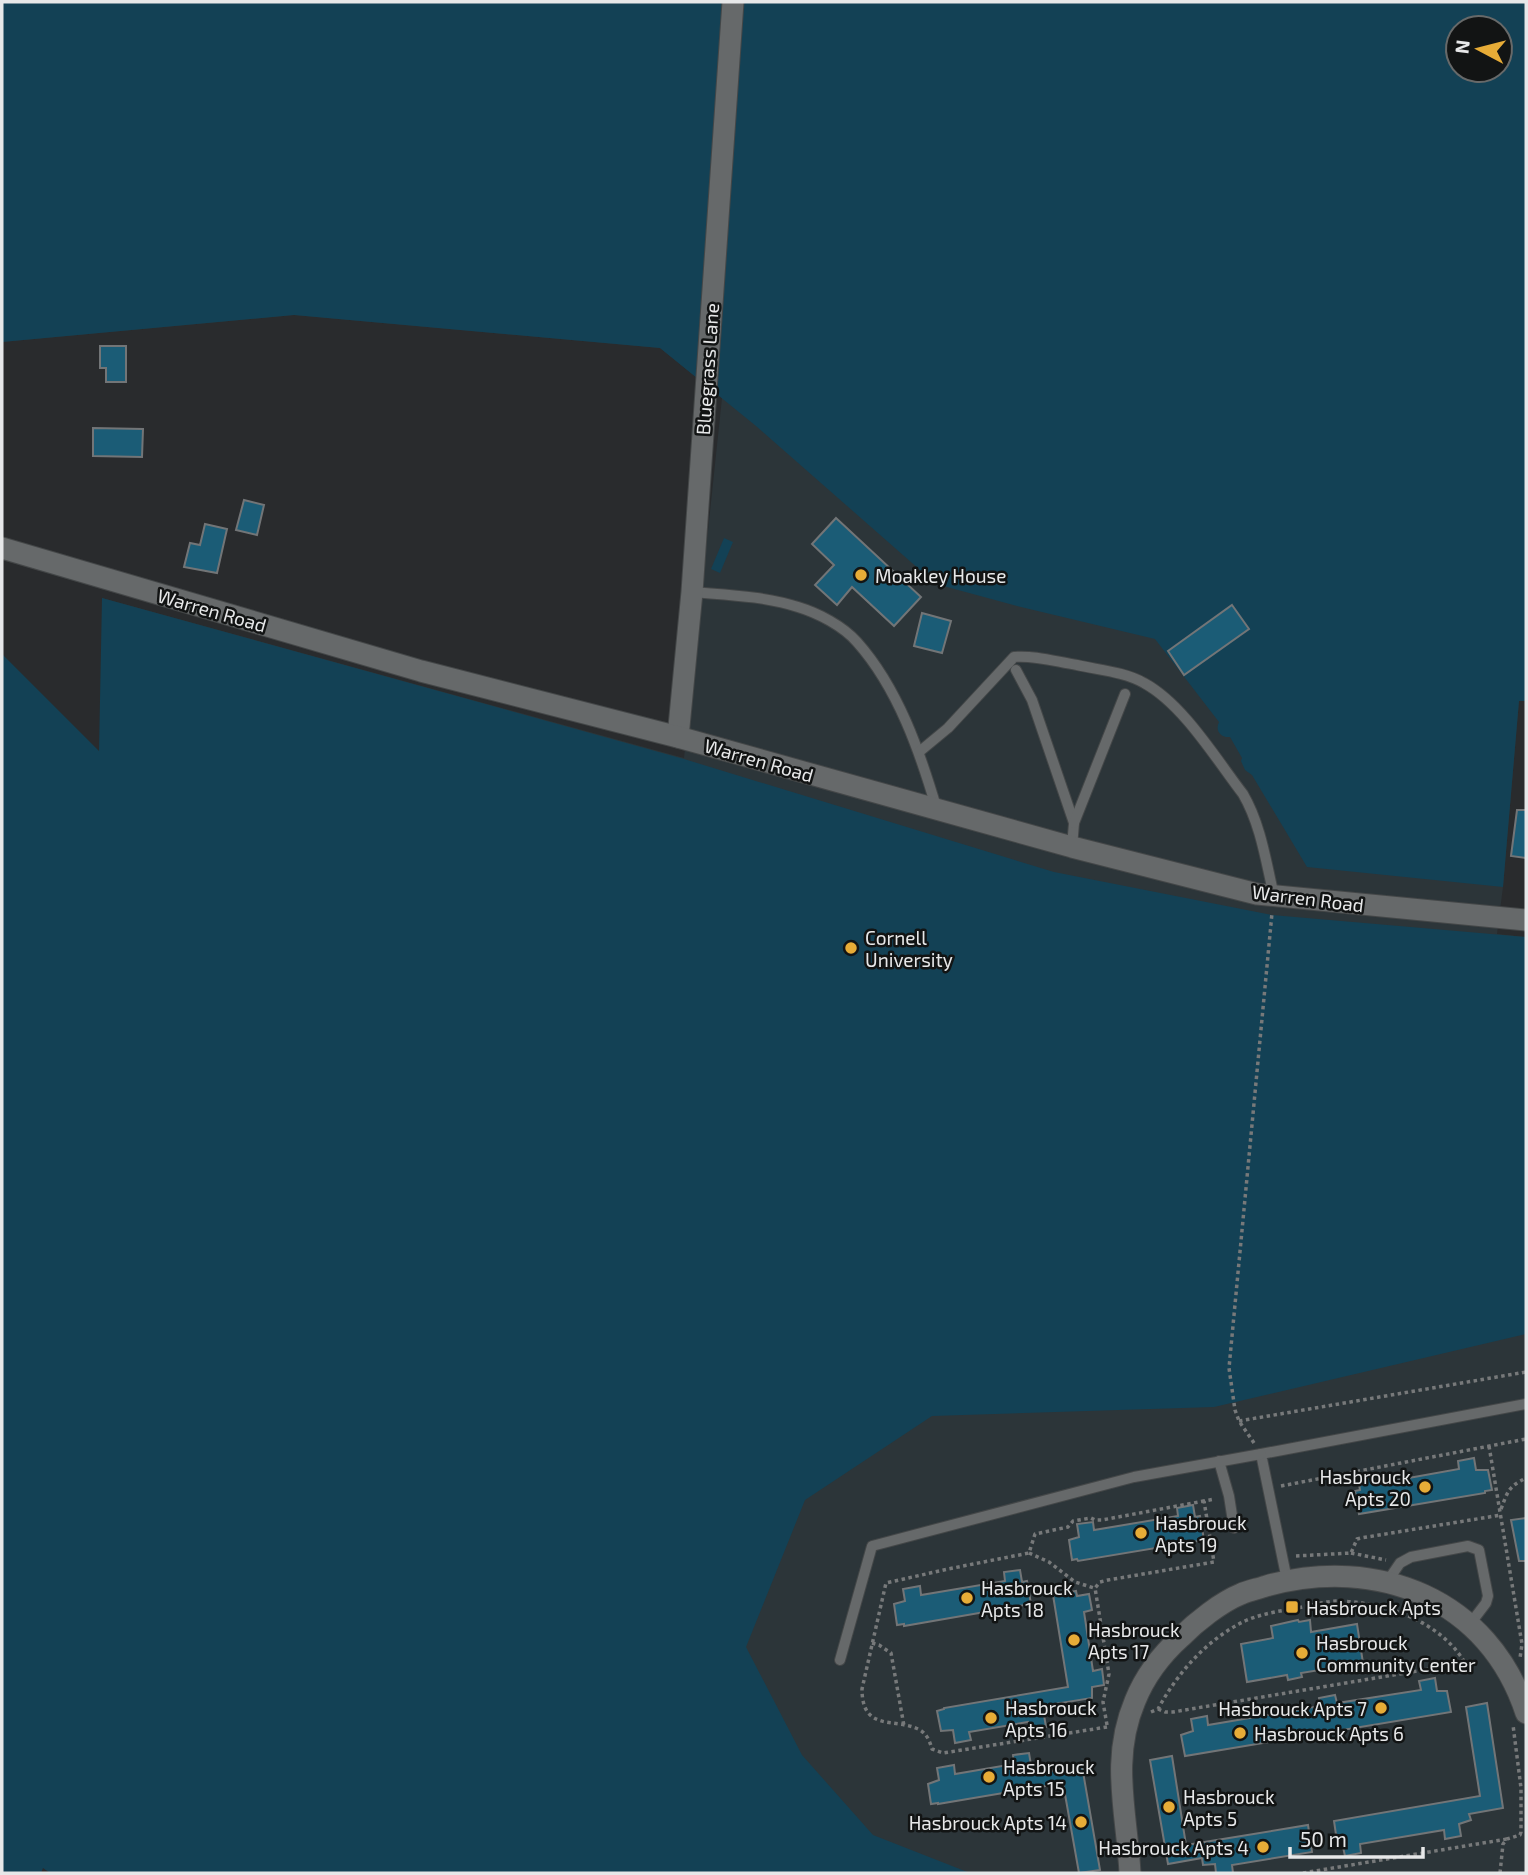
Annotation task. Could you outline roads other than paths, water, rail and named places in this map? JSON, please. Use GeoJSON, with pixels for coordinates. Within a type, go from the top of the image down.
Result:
{"type":"FeatureCollection","features":[{"type":"Feature","properties":{"kind":"street","name":"Bluegrass Lane"},"geometry":{"type":"LineString","coordinates":[[678,737],[692,592],[733,2]]}},
{"type":"Feature","properties":{"kind":"street","name":"Warren Road"},"geometry":{"type":"LineString","coordinates":[[2,548],[421,671],[678,737],[1072,847],[1257,894],[1526,920]]}},
{"type":"Feature","properties":{"kind":"street"},"geometry":{"type":"LineString","coordinates":[[1130,1873],[1120,1775],[1129,1719],[1143,1684],[1164,1653],[1192,1625],[1240,1594],[1287,1580],[1340,1575],[1387,1582],[1425,1595],[1459,1615],[1487,1642],[1511,1674],[1518,1715]]}},
{"type":"Feature","properties":{"kind":"lane"},"geometry":{"type":"LineString","coordinates":[[692,592],[767,600],[799,607],[830,621],[856,640],[890,688],[919,752],[937,810]]}},
{"type":"Feature","properties":{"kind":"lane"},"geometry":{"type":"LineString","coordinates":[[919,752],[948,728],[1014,657],[1030,657],[1086,667],[1142,682],[1165,696],[1182,714],[1243,794],[1259,832],[1274,896]]}},
{"type":"Feature","properties":{"kind":"lane"},"geometry":{"type":"LineString","coordinates":[[1016,670],[1032,700],[1074,823]]}},
{"type":"Feature","properties":{"kind":"lane"},"geometry":{"type":"LineString","coordinates":[[1072,847],[1074,823],[1125,694]]}},
{"type":"Feature","properties":{"kind":"lane"},"geometry":{"type":"LineString","coordinates":[[840,1660],[872,1546],[1134,1476],[1526,1404]]}},
{"type":"Feature","properties":{"kind":"lane"},"geometry":{"type":"LineString","coordinates":[[1261,1454],[1287,1580]]}},
{"type":"Feature","properties":{"kind":"lane"},"geometry":{"type":"LineString","coordinates":[[1219,1461],[1229,1496],[1234,1528]]}},
{"type":"Feature","properties":{"kind":"lane"},"geometry":{"type":"LineString","coordinates":[[1387,1582],[1401,1563],[1412,1556],[1468,1546],[1479,1550],[1488,1596],[1486,1603],[1470,1624]]}},
{"type":"Feature","properties":{"kind":"place","name":"Moakley House"},"geometry":{"type":"Point","coordinates":[861,575]}},
{"type":"Feature","properties":{"kind":"place","name":"Cornell University"},"geometry":{"type":"Point","coordinates":[851,948]}},
{"type":"Feature","properties":{"kind":"place","name":"Hasbrouck Apts 20"},"geometry":{"type":"Point","coordinates":[1425,1487]}},
{"type":"Feature","properties":{"kind":"place","name":"Hasbrouck Apts 19"},"geometry":{"type":"Point","coordinates":[1141,1533]}},
{"type":"Feature","properties":{"kind":"place","name":"Hasbrouck Apts 18"},"geometry":{"type":"Point","coordinates":[967,1598]}},
{"type":"Feature","properties":{"kind":"place","name":"Hasbrouck Apts"},"geometry":{"type":"Point","coordinates":[1292,1607]}},
{"type":"Feature","properties":{"kind":"place","name":"Hasbrouck Apts 17"},"geometry":{"type":"Point","coordinates":[1074,1640]}},
{"type":"Feature","properties":{"kind":"place","name":"Hasbrouck Community Center"},"geometry":{"type":"Point","coordinates":[1302,1653]}},
{"type":"Feature","properties":{"kind":"place","name":"Hasbrouck Apts 7"},"geometry":{"type":"Point","coordinates":[1381,1708]}},
{"type":"Feature","properties":{"kind":"place","name":"Hasbrouck Apts 16"},"geometry":{"type":"Point","coordinates":[991,1718]}},
{"type":"Feature","properties":{"kind":"place","name":"Hasbrouck Apts 6"},"geometry":{"type":"Point","coordinates":[1240,1733]}},
{"type":"Feature","properties":{"kind":"place","name":"Hasbrouck Apts 15"},"geometry":{"type":"Point","coordinates":[989,1777]}},
{"type":"Feature","properties":{"kind":"place","name":"Hasbrouck Apts 5"},"geometry":{"type":"Point","coordinates":[1169,1807]}},
{"type":"Feature","properties":{"kind":"place","name":"Hasbrouck Apts 14"},"geometry":{"type":"Point","coordinates":[1081,1822]}},
{"type":"Feature","properties":{"kind":"place","name":"Hasbrouck Apts 4"},"geometry":{"type":"Point","coordinates":[1263,1847]}}]}
